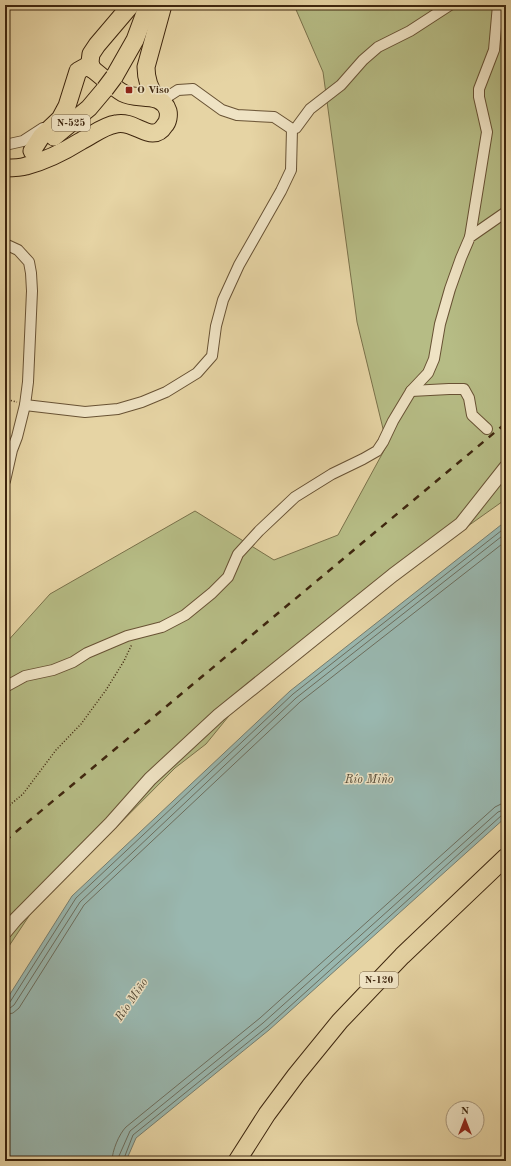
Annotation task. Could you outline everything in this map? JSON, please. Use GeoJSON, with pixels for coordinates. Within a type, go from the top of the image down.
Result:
{"type":"FeatureCollection","features":[{"type":"Feature","properties":{"kind":"highway"},"geometry":{"type":"LineString","coordinates":[[90,68],[91,54],[131,5]]}},
{"type":"Feature","properties":{"kind":"highway","name":"N-525"},"geometry":{"type":"LineString","coordinates":[[5,165],[45,144],[89,108],[109,83],[136,40],[148,5]]}},
{"type":"Feature","properties":{"kind":"highway"},"geometry":{"type":"LineString","coordinates":[[155,99],[148,83],[146,67],[163,5]]}},
{"type":"Feature","properties":{"kind":"highway"},"geometry":{"type":"LineString","coordinates":[[90,68],[123,93],[134,97],[155,99],[164,104],[168,110],[166,125],[160,131],[151,134],[142,132],[134,120],[123,93]]}},
{"type":"Feature","properties":{"kind":"highway"},"geometry":{"type":"LineString","coordinates":[[32,152],[41,137],[60,119],[67,106],[78,71],[90,68]]}},
{"type":"Feature","properties":{"kind":"highway"},"geometry":{"type":"LineString","coordinates":[[134,120],[135,106],[141,100],[155,99]]}},
{"type":"Feature","properties":{"kind":"highway"},"geometry":{"type":"LineString","coordinates":[[5,168],[25,166],[47,158],[112,124],[134,120]]}},
{"type":"Feature","properties":{"kind":"highway","name":"N-120"},"geometry":{"type":"LineString","coordinates":[[237,1161],[266,1114],[340,1021],[402,956],[506,857]]}},
{"type":"Feature","properties":{"kind":"highway"},"geometry":{"type":"LineString","coordinates":[[243,1161],[266,1114]]}},
{"type":"Feature","properties":{"kind":"street"},"geometry":{"type":"LineString","coordinates":[[292,129],[296,128],[310,109],[341,85],[363,60],[378,47],[410,31],[450,5]]}},
{"type":"Feature","properties":{"kind":"street"},"geometry":{"type":"LineString","coordinates":[[5,688],[25,676],[53,670],[127,636],[162,627],[185,615],[212,593],[228,577],[238,554],[259,531],[295,497],[332,474],[376,451],[383,442],[393,421],[411,391],[428,373],[434,359],[440,324],[461,258],[470,237],[486,132],[478,96],[479,89],[494,50],[498,5]]}},
{"type":"Feature","properties":{"kind":"street"},"geometry":{"type":"LineString","coordinates":[[5,145],[23,141],[51,122],[63,106],[69,78],[75,69],[90,68]]}},
{"type":"Feature","properties":{"kind":"street"},"geometry":{"type":"LineString","coordinates":[[155,99],[178,90],[193,89],[222,110],[237,115],[274,117],[292,129]]}},
{"type":"Feature","properties":{"kind":"street"},"geometry":{"type":"LineString","coordinates":[[25,405],[85,412],[118,409],[142,402],[166,392],[197,373],[212,356],[216,326],[223,300],[239,266],[281,192],[291,170],[292,129]]}},
{"type":"Feature","properties":{"kind":"street"},"geometry":{"type":"LineString","coordinates":[[470,237],[506,212]]}},
{"type":"Feature","properties":{"kind":"street"},"geometry":{"type":"LineString","coordinates":[[5,244],[18,250],[25,257],[29,262],[32,273],[28,382],[25,405],[5,481]]}},
{"type":"Feature","properties":{"kind":"street"},"geometry":{"type":"LineString","coordinates":[[411,391],[464,389],[469,398],[472,415],[487,429]]}},
{"type":"Feature","properties":{"kind":"street"},"geometry":{"type":"LineString","coordinates":[[5,932],[111,823],[150,779],[208,725],[393,575],[461,524],[506,467]]}},
{"type":"Feature","properties":{"kind":"path"},"geometry":{"type":"LineString","coordinates":[[5,399],[25,405]]}},
{"type":"Feature","properties":{"kind":"path"},"geometry":{"type":"LineString","coordinates":[[5,809],[23,794],[56,750],[81,724],[106,690],[124,661],[136,634]]}},
{"type":"Feature","properties":{"kind":"green space"},"geometry":{"type":"Polygon","coordinates":[[[294,5],[506,5],[506,499],[268,668],[206,744],[175,768],[31,913],[5,952],[5,644],[50,594],[195,511],[274,560],[338,535],[387,445],[357,322],[323,72],[294,5]]]}},
{"type":"Feature","properties":{"kind":"water","name":"Río Miño"},"geometry":{"type":"Polygon","coordinates":[[[506,521],[506,817],[269,1030],[136,1138],[126,1161],[5,1161],[5,1002],[72,896],[290,691],[506,521]]]}},
{"type":"Feature","properties":{"kind":"railway"},"geometry":{"type":"LineString","coordinates":[[5,841],[506,423]]}},
{"type":"Feature","properties":{"kind":"place","name":"O Viso"},"geometry":{"type":"Point","coordinates":[129,90]}}]}
